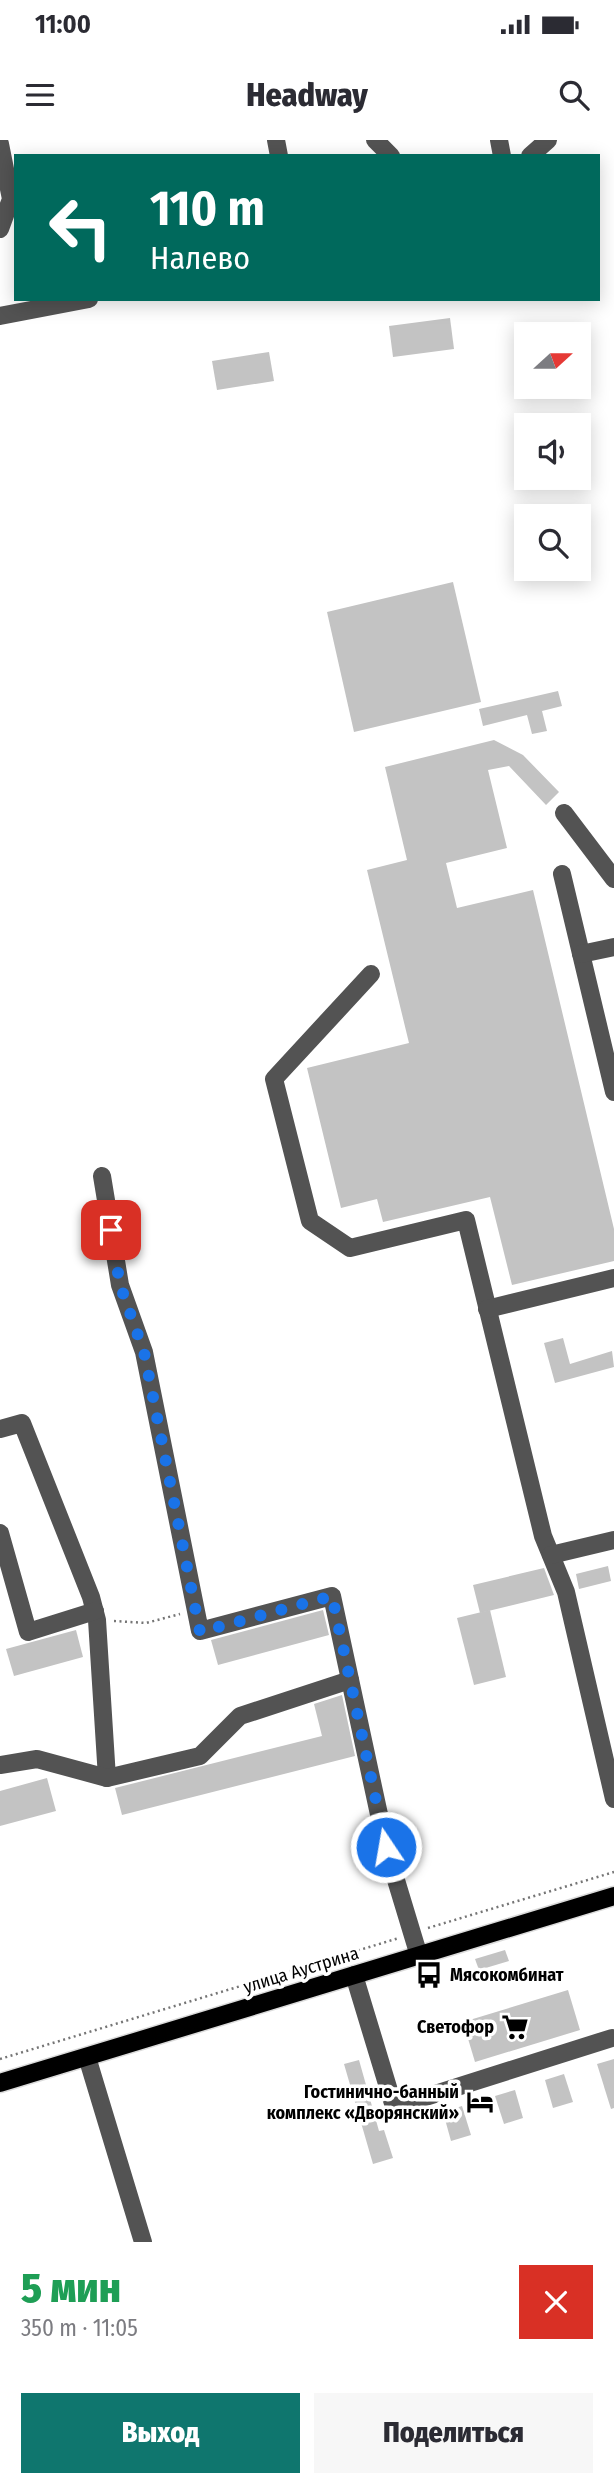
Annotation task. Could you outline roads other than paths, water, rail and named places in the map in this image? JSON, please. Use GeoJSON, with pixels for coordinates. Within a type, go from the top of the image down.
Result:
{"type":"FeatureCollection","features":[{"type":"Feature","properties":{"kind":"main road","name":"улица Аустрина"},"geometry":{"type":"LineString","coordinates":[[0,2083],[614,1896]]}},
{"type":"Feature","properties":{"kind":"street"},"geometry":{"type":"LineString","coordinates":[[375,140],[389,154]]}},
{"type":"Feature","properties":{"kind":"street"},"geometry":{"type":"LineString","coordinates":[[532,154],[548,140]]}},
{"type":"Feature","properties":{"kind":"street"},"geometry":{"type":"LineString","coordinates":[[0,144],[11,199],[0,229]]}},
{"type":"Feature","properties":{"kind":"street"},"geometry":{"type":"LineString","coordinates":[[0,316],[79,301]]}},
{"type":"Feature","properties":{"kind":"street"},"geometry":{"type":"LineString","coordinates":[[564,813],[614,879]]}},
{"type":"Feature","properties":{"kind":"street"},"geometry":{"type":"LineString","coordinates":[[562,874],[581,954],[607,1035],[614,1092]]}},
{"type":"Feature","properties":{"kind":"street"},"geometry":{"type":"LineString","coordinates":[[581,954],[614,947]]}},
{"type":"Feature","properties":{"kind":"street"},"geometry":{"type":"LineString","coordinates":[[371,974],[274,1079],[310,1221],[349,1248],[466,1220],[543,1536],[566,1592],[614,1799]]}},
{"type":"Feature","properties":{"kind":"street"},"geometry":{"type":"LineString","coordinates":[[102,1176],[120,1285],[144,1352],[200,1632],[332,1596],[386,1847],[419,1956]]}},
{"type":"Feature","properties":{"kind":"street"},"geometry":{"type":"LineString","coordinates":[[488,1309],[614,1278]]}},
{"type":"Feature","properties":{"kind":"street"},"geometry":{"type":"LineString","coordinates":[[0,1429],[22,1423],[96,1616],[107,1777]]}},
{"type":"Feature","properties":{"kind":"street"},"geometry":{"type":"LineString","coordinates":[[0,1533],[27,1632],[96,1616]]}},
{"type":"Feature","properties":{"kind":"street"},"geometry":{"type":"LineString","coordinates":[[551,1555],[614,1540]]}},
{"type":"Feature","properties":{"kind":"street"},"geometry":{"type":"LineString","coordinates":[[0,1765],[37,1759],[107,1777],[200,1756],[240,1716],[350,1680]]}},
{"type":"Feature","properties":{"kind":"street"},"geometry":{"type":"LineString","coordinates":[[354,1975],[394,2107],[612,2038]]}},
{"type":"Feature","properties":{"kind":"street"},"geometry":{"type":"LineString","coordinates":[[87,2057],[143,2242]]}},
{"type":"Feature","properties":{"kind":"place","name":"Мясокомбинат"},"geometry":{"type":"Point","coordinates":[429,1975]}},
{"type":"Feature","properties":{"kind":"place","name":"Светофор"},"geometry":{"type":"Point","coordinates":[515,2027]}},
{"type":"Feature","properties":{"kind":"place","name":"Гостинично-банный комплекс «Дворянский»"},"geometry":{"type":"Point","coordinates":[480,2102]}}]}
